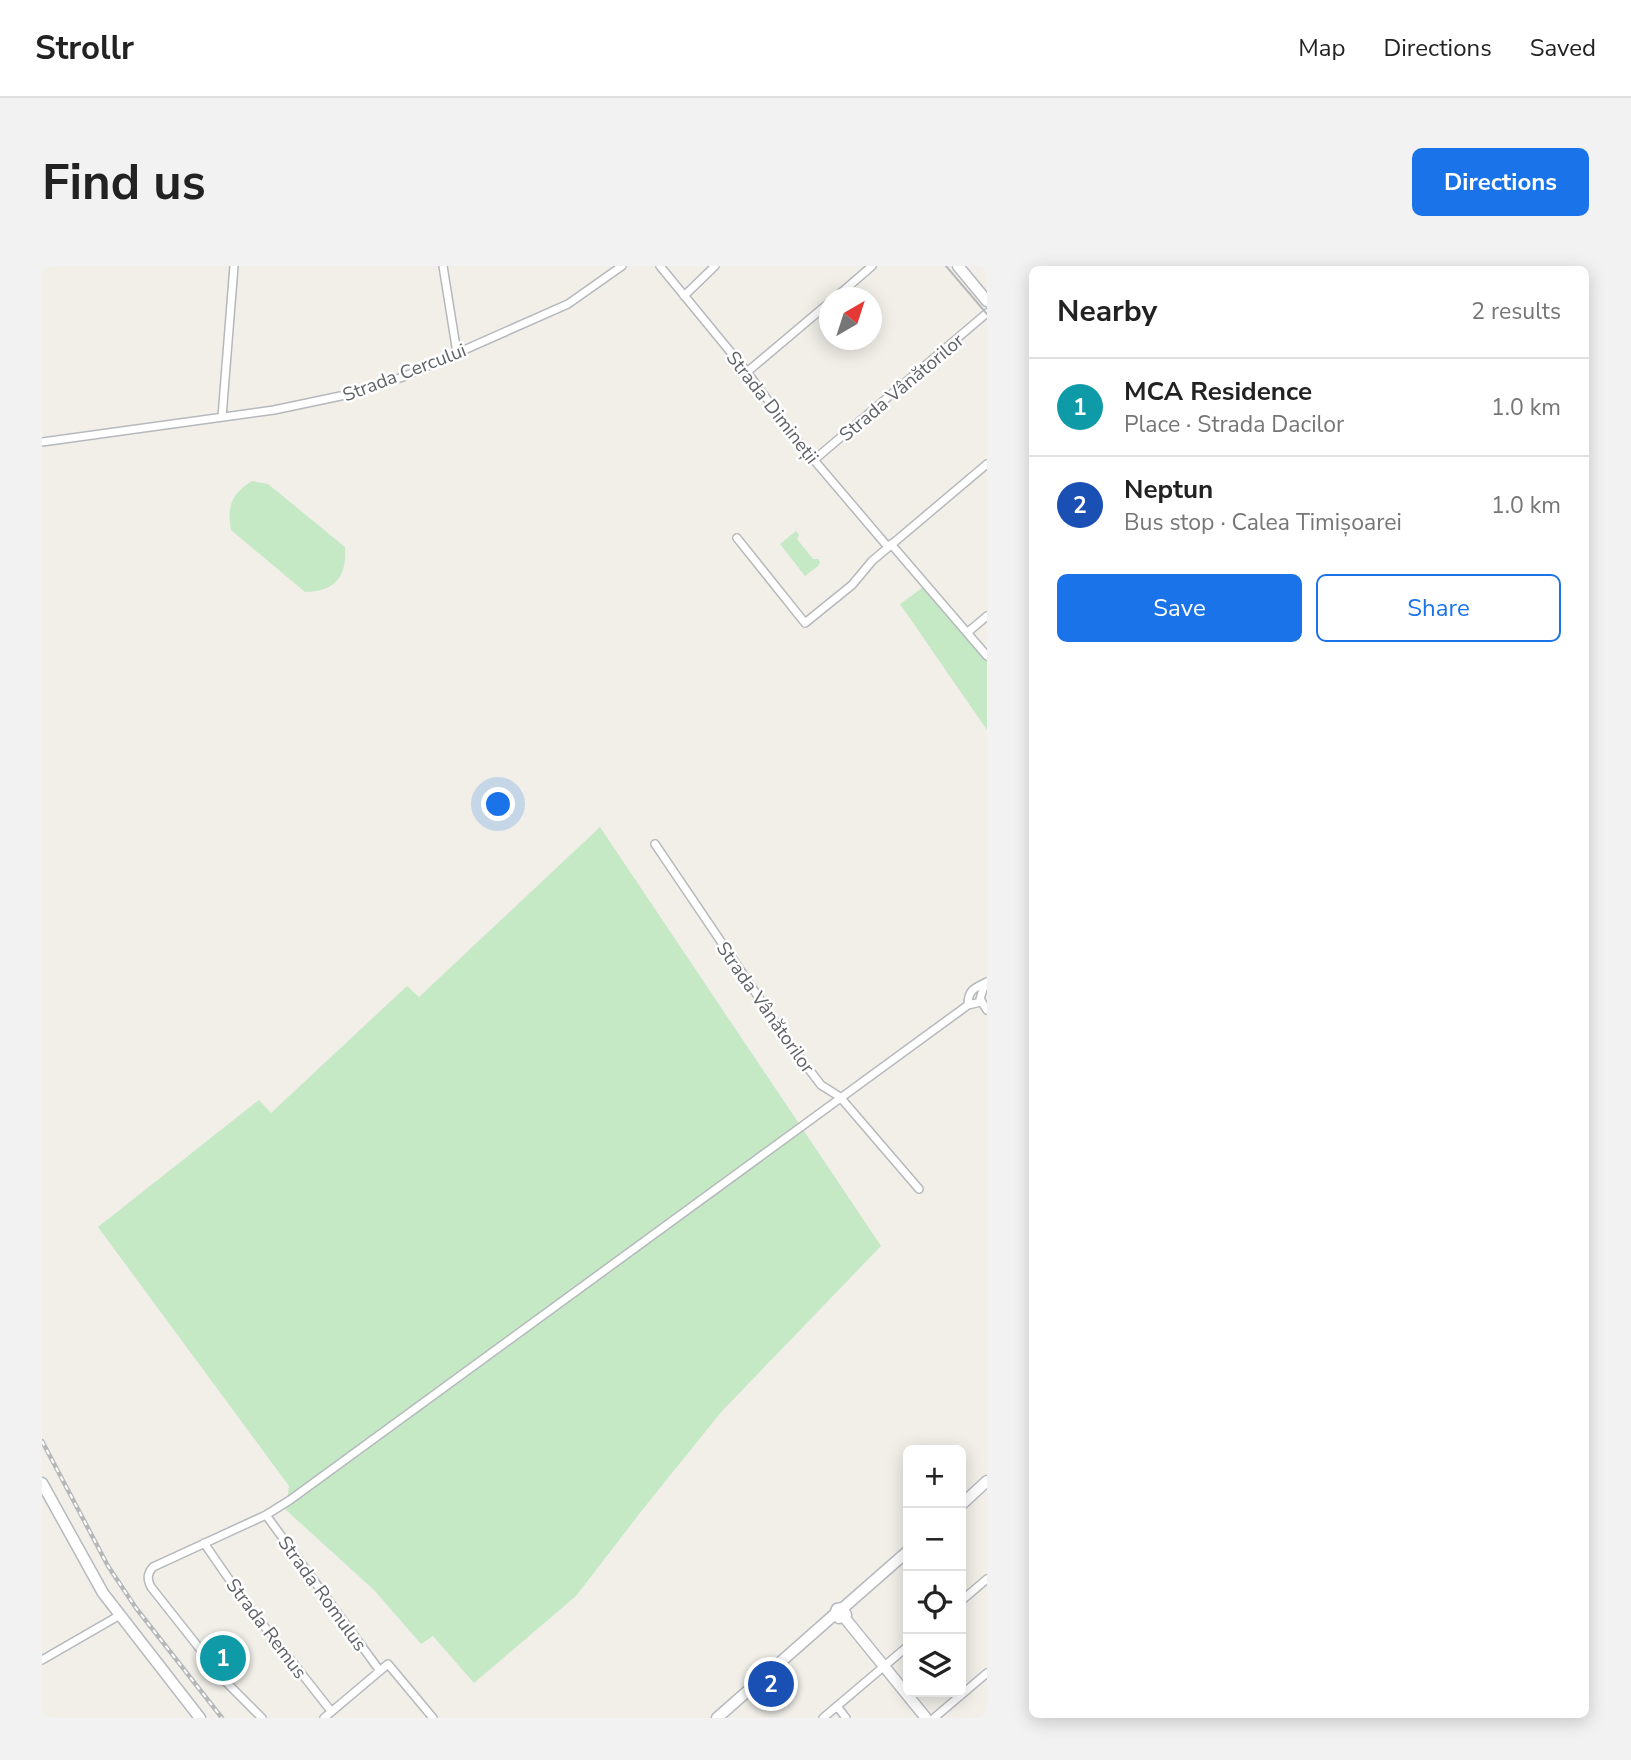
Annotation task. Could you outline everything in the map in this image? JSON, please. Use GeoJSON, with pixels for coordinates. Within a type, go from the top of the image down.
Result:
{"type":"FeatureCollection","features":[{"type":"Feature","properties":{"kind":"main road"},"geometry":{"type":"LineString","coordinates":[[958,266],[987,301]]}},
{"type":"Feature","properties":{"kind":"main road"},"geometry":{"type":"LineString","coordinates":[[966,1500],[987,1481]]}},
{"type":"Feature","properties":{"kind":"main road"},"geometry":{"type":"LineString","coordinates":[[42,1483],[91,1573],[200,1718]]}},
{"type":"Feature","properties":{"kind":"main road"},"geometry":{"type":"LineString","coordinates":[[966,1508],[987,1489]]}},
{"type":"Feature","properties":{"kind":"main road"},"geometry":{"type":"LineString","coordinates":[[726,1718],[903,1556]]}},
{"type":"Feature","properties":{"kind":"main road"},"geometry":{"type":"LineString","coordinates":[[717,1718],[903,1563]]}},
{"type":"Feature","properties":{"kind":"main road"},"geometry":{"type":"LineString","coordinates":[[842,1614],[926,1718]]}},
{"type":"Feature","properties":{"kind":"street"},"geometry":{"type":"LineString","coordinates":[[222,417],[234,266]]}},
{"type":"Feature","properties":{"kind":"street"},"geometry":{"type":"LineString","coordinates":[[443,266],[457,353]]}},
{"type":"Feature","properties":{"kind":"street","name":"Strada Cercului"},"geometry":{"type":"LineString","coordinates":[[42,442],[300,405],[350,394],[403,377],[568,304],[622,266]]}},
{"type":"Feature","properties":{"kind":"street","name":"Strada Dimineții"},"geometry":{"type":"LineString","coordinates":[[660,266],[747,372],[814,460],[987,656]]}},
{"type":"Feature","properties":{"kind":"street"},"geometry":{"type":"LineString","coordinates":[[684,296],[715,266]]}},
{"type":"Feature","properties":{"kind":"street"},"geometry":{"type":"LineString","coordinates":[[848,287],[872,266]]}},
{"type":"Feature","properties":{"kind":"street"},"geometry":{"type":"LineString","coordinates":[[747,372],[819,311]]}},
{"type":"Feature","properties":{"kind":"street","name":"Strada Vânătorilor"},"geometry":{"type":"LineString","coordinates":[[814,460],[987,313]]}},
{"type":"Feature","properties":{"kind":"street"},"geometry":{"type":"LineString","coordinates":[[737,538],[805,623],[846,591],[872,561],[987,464]]}},
{"type":"Feature","properties":{"kind":"street"},"geometry":{"type":"LineString","coordinates":[[968,632],[987,616]]}},
{"type":"Feature","properties":{"kind":"street","name":"Strada Vânătorilor"},"geometry":{"type":"LineString","coordinates":[[655,844],[795,1051],[821,1085],[841,1097],[919,1189]]}},
{"type":"Feature","properties":{"kind":"street"},"geometry":{"type":"LineString","coordinates":[[968,1005],[972,989],[986,983]]}},
{"type":"Feature","properties":{"kind":"street"},"geometry":{"type":"LineString","coordinates":[[986,983],[980,994],[981,1002],[987,1010]]}},
{"type":"Feature","properties":{"kind":"street"},"geometry":{"type":"LineString","coordinates":[[262,1718],[226,1682],[151,1587],[148,1573],[159,1563],[266,1515],[968,1005],[981,1002]]}},
{"type":"Feature","properties":{"kind":"street","name":"Strada Romulus"},"geometry":{"type":"LineString","coordinates":[[266,1515],[380,1671]]}},
{"type":"Feature","properties":{"kind":"street","name":"Strada Remus"},"geometry":{"type":"LineString","coordinates":[[204,1543],[242,1598],[331,1711]]}},
{"type":"Feature","properties":{"kind":"street"},"geometry":{"type":"LineString","coordinates":[[966,1597],[987,1578]]}},
{"type":"Feature","properties":{"kind":"street"},"geometry":{"type":"LineString","coordinates":[[42,1660],[120,1615]]}},
{"type":"Feature","properties":{"kind":"street"},"geometry":{"type":"LineString","coordinates":[[823,1718],[903,1650]]}},
{"type":"Feature","properties":{"kind":"street"},"geometry":{"type":"LineString","coordinates":[[324,1718],[388,1664],[433,1718]]}},
{"type":"Feature","properties":{"kind":"street"},"geometry":{"type":"LineString","coordinates":[[934,1718],[984,1676],[987,1685]]}},
{"type":"Feature","properties":{"kind":"street"},"geometry":{"type":"LineString","coordinates":[[837,1706],[846,1718]]}},
{"type":"Feature","properties":{"kind":"green space"},"geometry":{"type":"Polygon","coordinates":[[[252,481],[268,484],[345,547],[344,567],[331,585],[305,592],[231,530],[232,501],[239,491],[252,481]]]}},
{"type":"Feature","properties":{"kind":"green space"},"geometry":{"type":"Polygon","coordinates":[[[796,531],[799,535],[797,539],[813,559],[820,562],[805,576],[780,544],[796,531]]]}},
{"type":"Feature","properties":{"kind":"green space"},"geometry":{"type":"Polygon","coordinates":[[[925,586],[987,661],[987,730],[900,604],[925,586]]]}},
{"type":"Feature","properties":{"kind":"green space"},"geometry":{"type":"Polygon","coordinates":[[[600,827],[881,1246],[722,1411],[576,1596],[474,1683],[433,1636],[421,1644],[374,1590],[286,1510],[289,1486],[98,1227],[259,1100],[271,1113],[407,986],[419,997],[600,827]]]}},
{"type":"Feature","properties":{"kind":"tram line"},"geometry":{"type":"LineString","coordinates":[[946,266],[987,314]]}},
{"type":"Feature","properties":{"kind":"railway"},"geometry":{"type":"LineString","coordinates":[[42,1441],[108,1566],[136,1608],[222,1718]]}},
{"type":"Feature","properties":{"kind":"place","name":"MCA Residence"},"geometry":{"type":"Point","coordinates":[223,1658]}},
{"type":"Feature","properties":{"kind":"place","name":"Neptun"},"geometry":{"type":"Point","coordinates":[771,1684]}}]}
